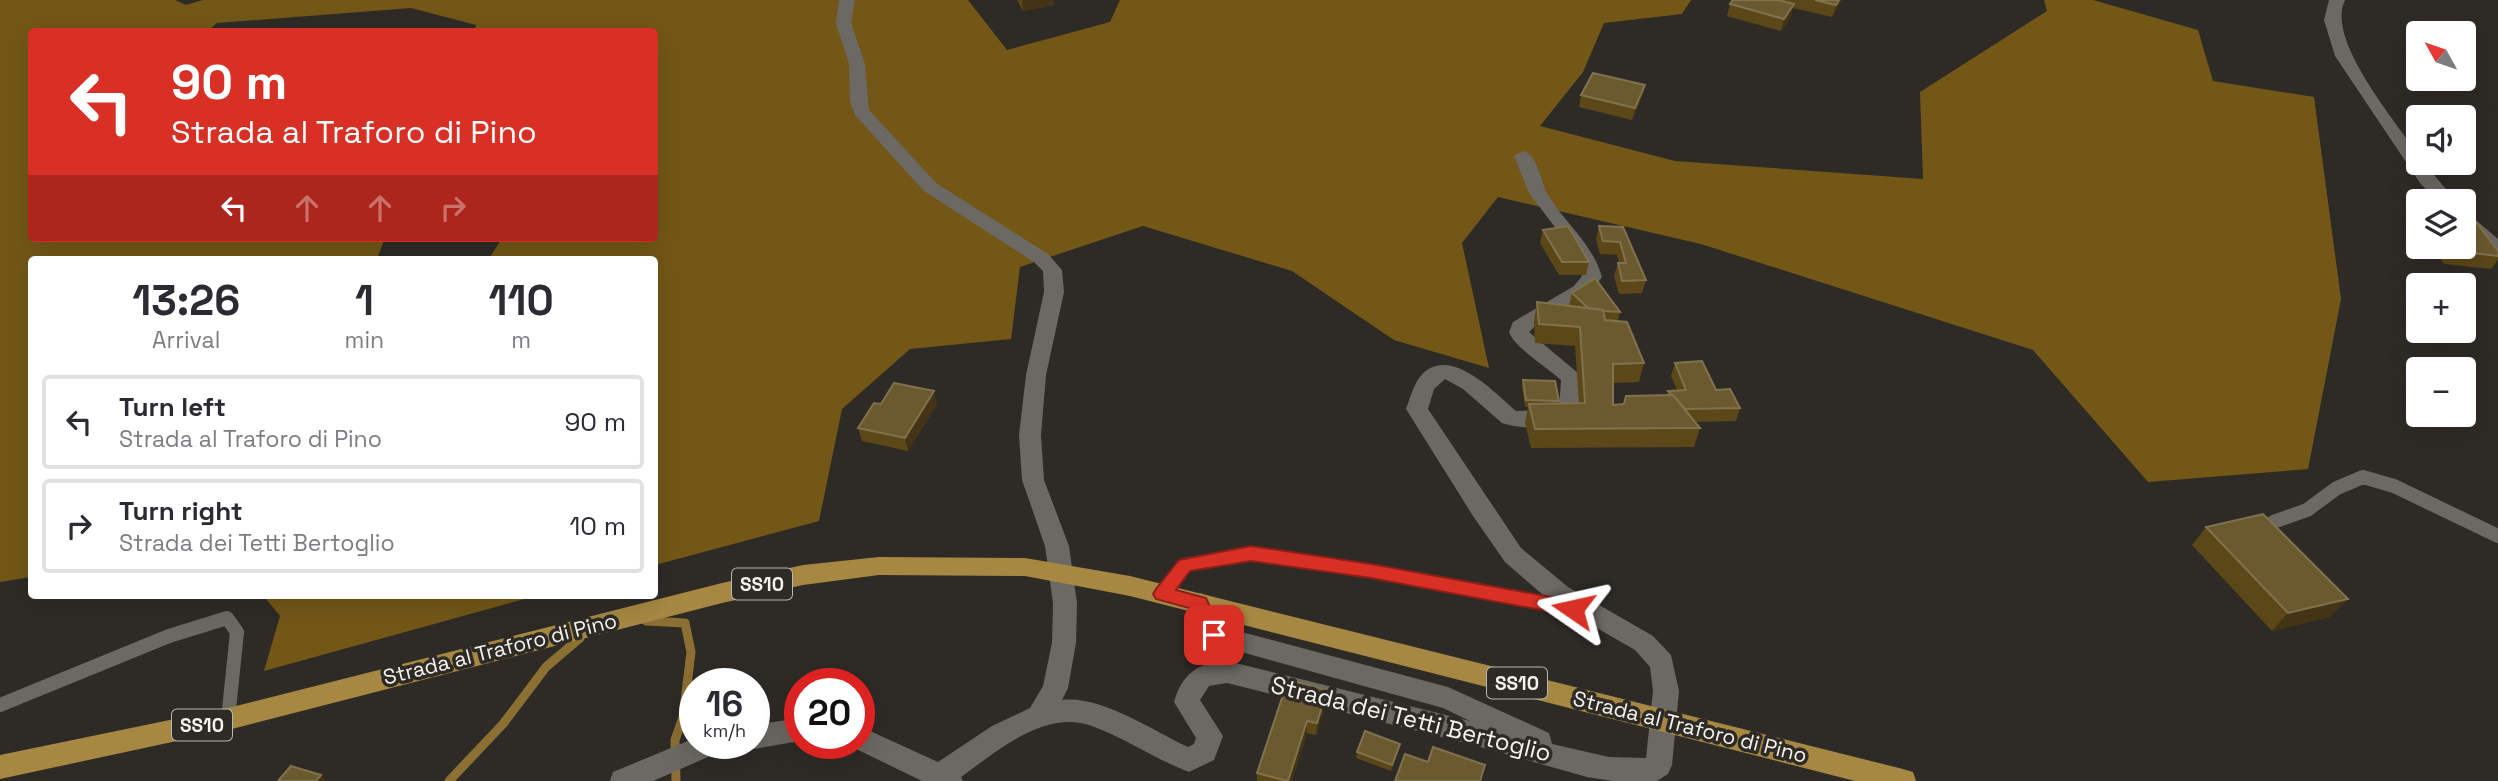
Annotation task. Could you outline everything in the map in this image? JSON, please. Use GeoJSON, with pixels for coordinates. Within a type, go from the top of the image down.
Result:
{"type":"FeatureCollection","features":[{"type":"Feature","properties":{"kind":"main road","name":"Strada al Traforo di Pino"},"geometry":{"type":"LineString","coordinates":[[0,767],[228,719],[722,593],[803,575],[879,566],[1024,567],[1130,586],[1200,603],[1903,781]]}},
{"type":"Feature","properties":{"kind":"street"},"geometry":{"type":"LineString","coordinates":[[847,0],[843,27],[859,71],[857,101],[862,111],[930,187],[1041,258],[1052,270],[1054,292],[1037,375],[1030,435],[1033,480],[1057,546],[1065,603],[1064,643],[1055,688],[1039,716]]}},
{"type":"Feature","properties":{"kind":"street"},"geometry":{"type":"LineString","coordinates":[[2337,0],[2332,8],[2335,40],[2426,179],[2436,189]]}},
{"type":"Feature","properties":{"kind":"street","name":"Strada dei Tetti Bertoglio"},"geometry":{"type":"LineString","coordinates":[[946,779],[999,737],[1039,716],[1071,710],[1107,721],[1189,760],[1206,752],[1210,736],[1187,702],[1194,684],[1208,672],[1227,672],[1595,767],[1632,772],[1654,770],[1659,765],[1666,691],[1662,663],[1644,643],[1559,594],[1513,555],[1417,409],[1421,390],[1440,370],[1465,377],[1510,418],[1561,418],[1570,414],[1571,378],[1550,358],[1521,338],[1519,332],[1520,327],[1528,321],[1581,291],[1592,277],[1591,270],[1538,192],[1523,156]]}},
{"type":"Feature","properties":{"kind":"street"},"geometry":{"type":"LineString","coordinates":[[2476,230],[2498,248]]}},
{"type":"Feature","properties":{"kind":"street","name":"Strada dei Tetti Bertoglio"},"geometry":{"type":"LineString","coordinates":[[1200,603],[1214,635],[1448,698],[1595,767]]}},
{"type":"Feature","properties":{"kind":"street"},"geometry":{"type":"LineString","coordinates":[[875,746],[946,779]]}},
{"type":"Feature","properties":{"kind":"street"},"geometry":{"type":"LineString","coordinates":[[636,777],[679,759]]}},
{"type":"Feature","properties":{"kind":"lane"},"geometry":{"type":"LineString","coordinates":[[2273,522],[2307,510],[2337,488],[2362,477],[2394,486],[2498,536]]}},
{"type":"Feature","properties":{"kind":"lane"},"geometry":{"type":"LineString","coordinates":[[1162,594],[1185,565],[1251,554],[1371,571],[1590,612]]}},
{"type":"Feature","properties":{"kind":"lane"},"geometry":{"type":"LineString","coordinates":[[0,705],[187,628],[227,618],[237,632],[228,719]]}},
{"type":"Feature","properties":{"kind":"shaded area"},"geometry":{"type":"Polygon","coordinates":[[[0,0],[175,0],[186,5],[203,0],[968,0],[1007,50],[1110,22],[1120,0],[1691,0],[1682,14],[1604,23],[1583,72],[1540,126],[1675,161],[1923,179],[1920,92],[2047,11],[2044,0],[2093,0],[2198,30],[2213,81],[2314,97],[2341,299],[2308,469],[2148,482],[2033,350],[1701,244],[1498,197],[1462,243],[1489,368],[1394,340],[1292,271],[1143,226],[1020,267],[1011,339],[910,349],[842,409],[819,521],[658,564],[658,256],[491,256],[500,242],[658,242],[658,28],[476,28],[476,25],[411,8],[217,23],[211,28],[28,28],[28,242],[383,242],[378,256],[28,256],[28,577],[0,582],[0,0]]]}},
{"type":"Feature","properties":{"kind":"shaded area"},"geometry":{"type":"Polygon","coordinates":[[[266,599],[525,599],[264,671],[280,616],[266,599]]]}},
{"type":"Feature","properties":{"kind":"building"},"geometry":{"type":"Polygon","coordinates":[[[1733,0],[1778,0],[1794,4],[1784,19],[1730,4],[1733,0]]]}},
{"type":"Feature","properties":{"kind":"building"},"geometry":{"type":"Polygon","coordinates":[[[1815,0],[1839,0],[1836,5],[1815,0]]]}},
{"type":"Feature","properties":{"kind":"building"},"geometry":{"type":"Polygon","coordinates":[[[1593,73],[1645,85],[1635,108],[1581,95],[1593,73]]]}},
{"type":"Feature","properties":{"kind":"building"},"geometry":{"type":"Polygon","coordinates":[[[2476,222],[2498,251],[2498,256],[2476,254],[2476,222]]]}},
{"type":"Feature","properties":{"kind":"building"},"geometry":{"type":"Polygon","coordinates":[[[1568,226],[1589,262],[1562,262],[1543,230],[1568,226]]]}},
{"type":"Feature","properties":{"kind":"building"},"geometry":{"type":"Polygon","coordinates":[[[1599,226],[1623,227],[1646,280],[1622,281],[1618,263],[1626,263],[1620,242],[1603,241],[1599,226]]]}},
{"type":"Feature","properties":{"kind":"building"},"geometry":{"type":"Polygon","coordinates":[[[1595,278],[1620,312],[1588,308],[1572,293],[1595,278]]]}},
{"type":"Feature","properties":{"kind":"building"},"geometry":{"type":"Polygon","coordinates":[[[1537,302],[1603,310],[1605,320],[1627,322],[1644,363],[1613,364],[1613,405],[1624,404],[1626,396],[1673,395],[1700,428],[1535,429],[1529,404],[1585,403],[1580,327],[1539,324],[1537,302]]]}},
{"type":"Feature","properties":{"kind":"building"},"geometry":{"type":"Polygon","coordinates":[[[1702,361],[1716,390],[1730,389],[1740,408],[1685,409],[1668,391],[1686,390],[1675,363],[1702,361]]]}},
{"type":"Feature","properties":{"kind":"building"},"geometry":{"type":"Polygon","coordinates":[[[1523,380],[1555,381],[1559,401],[1526,400],[1523,380]]]}},
{"type":"Feature","properties":{"kind":"building"},"geometry":{"type":"Polygon","coordinates":[[[894,383],[934,391],[905,438],[858,428],[874,403],[881,404],[894,383]]]}},
{"type":"Feature","properties":{"kind":"building"},"geometry":{"type":"Polygon","coordinates":[[[2263,514],[2348,599],[2288,613],[2206,527],[2263,514]]]}},
{"type":"Feature","properties":{"kind":"building"},"geometry":{"type":"Polygon","coordinates":[[[1288,680],[1327,690],[1317,723],[1307,721],[1288,781],[1257,773],[1288,680]]]}},
{"type":"Feature","properties":{"kind":"building"},"geometry":{"type":"Polygon","coordinates":[[[1365,731],[1400,744],[1392,765],[1357,752],[1365,731]]]}},
{"type":"Feature","properties":{"kind":"building"},"geometry":{"type":"Polygon","coordinates":[[[1433,747],[1485,765],[1480,781],[1395,781],[1405,754],[1428,762],[1433,747]]]}},
{"type":"Feature","properties":{"kind":"building"},"geometry":{"type":"Polygon","coordinates":[[[291,766],[321,775],[316,781],[278,781],[291,766]]]}},
{"type":"Feature","properties":{"kind":"waterway"},"geometry":{"type":"LineString","coordinates":[[646,621],[685,623],[691,652],[683,717],[675,740],[676,781]]}},
{"type":"Feature","properties":{"kind":"waterway"},"geometry":{"type":"LineString","coordinates":[[449,781],[503,724],[546,667],[580,638]]}},
{"type":"Feature","properties":{"kind":"route"},"geometry":{"type":"LineString","coordinates":[[1214,635],[1200,603],[1162,594],[1185,565],[1251,554],[1371,571],[1573,609]]}}]}
